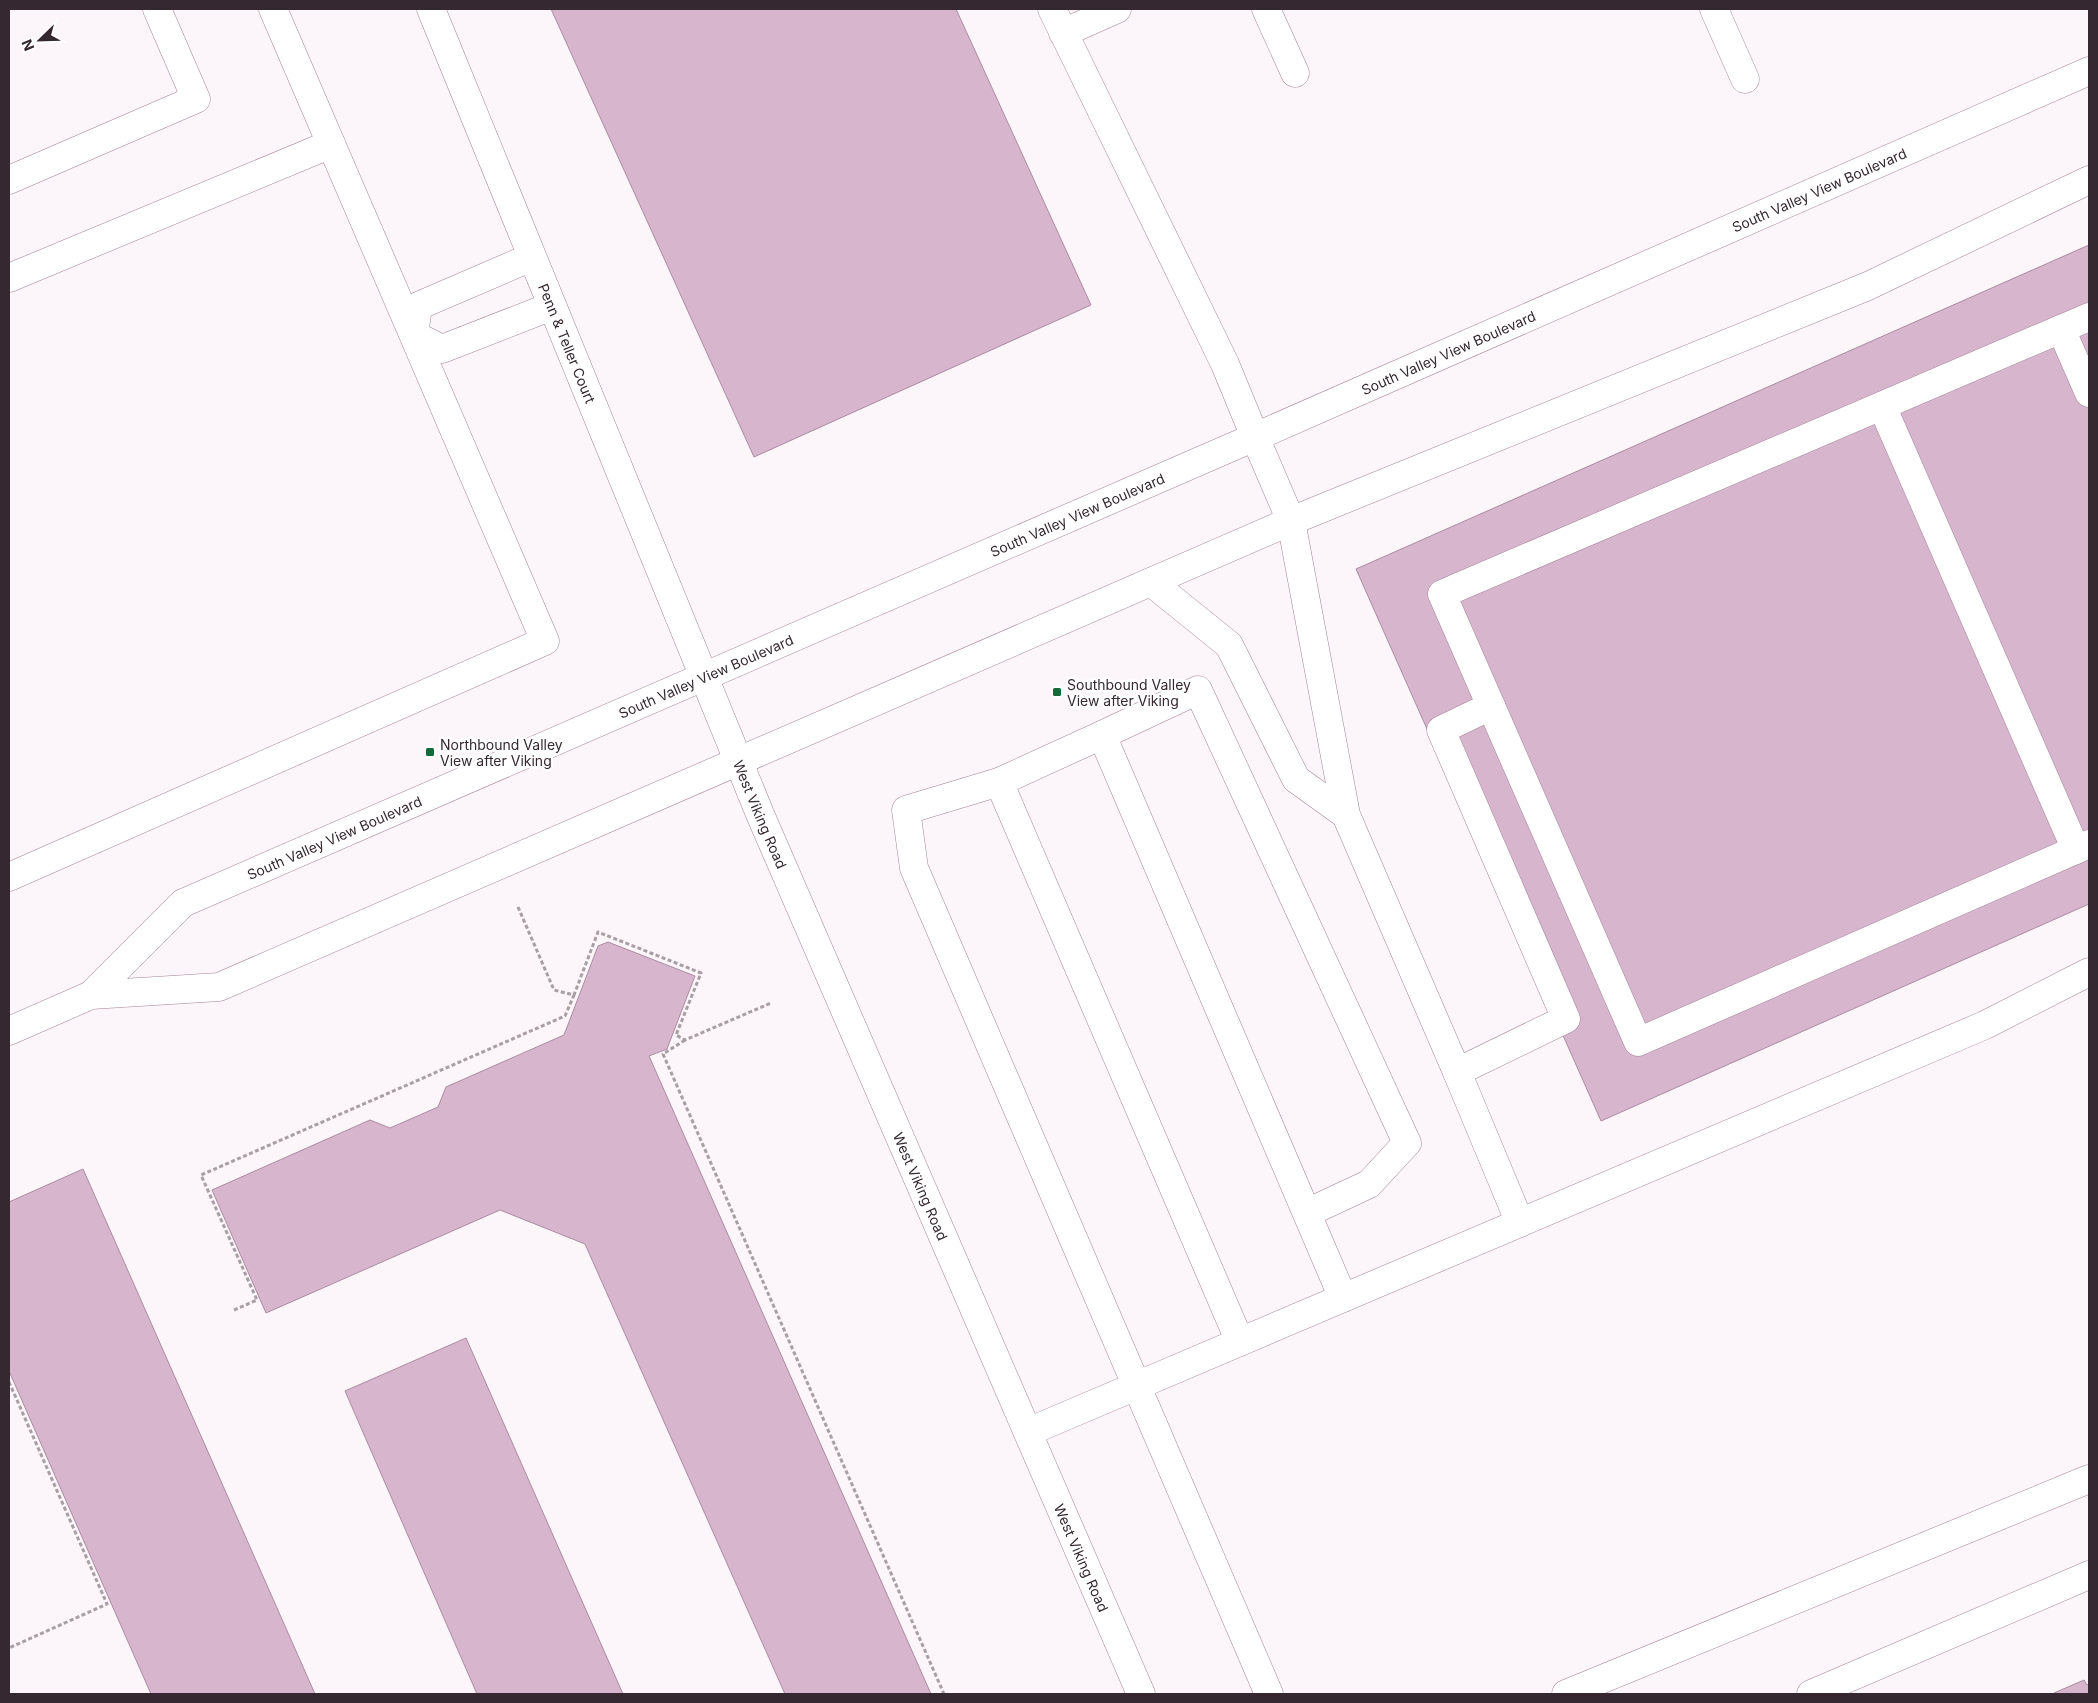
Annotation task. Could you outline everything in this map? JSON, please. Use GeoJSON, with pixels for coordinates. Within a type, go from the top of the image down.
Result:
{"type":"FeatureCollection","features":[{"type":"Feature","properties":{"kind":"main road"},"geometry":{"type":"LineString","coordinates":[[9,180],[196,99],[157,9]]}},
{"type":"Feature","properties":{"kind":"main road"},"geometry":{"type":"LineString","coordinates":[[9,877],[545,641],[273,9]]}},
{"type":"Feature","properties":{"kind":"main road","name":"Penn & Teller Court"},"geometry":{"type":"LineString","coordinates":[[431,9],[703,677]]}},
{"type":"Feature","properties":{"kind":"main road"},"geometry":{"type":"LineString","coordinates":[[1052,9],[1225,364],[1291,522],[1346,816],[1520,1223]]}},
{"type":"Feature","properties":{"kind":"main road"},"geometry":{"type":"LineString","coordinates":[[1063,33],[1117,9]]}},
{"type":"Feature","properties":{"kind":"main road"},"geometry":{"type":"LineString","coordinates":[[1266,9],[1295,73]]}},
{"type":"Feature","properties":{"kind":"main road"},"geometry":{"type":"LineString","coordinates":[[1714,9],[1745,79]]}},
{"type":"Feature","properties":{"kind":"main road","name":"South Valley View Boulevard"},"geometry":{"type":"LineString","coordinates":[[91,995],[183,903],[1255,438],[2089,71]]}},
{"type":"Feature","properties":{"kind":"main road"},"geometry":{"type":"LineString","coordinates":[[9,278],[331,144]]}},
{"type":"Feature","properties":{"kind":"main road","name":"South Valley View Boulevard"},"geometry":{"type":"LineString","coordinates":[[9,1031],[91,995],[219,987],[1291,522],[1868,286],[2089,180]]}},
{"type":"Feature","properties":{"kind":"main road"},"geometry":{"type":"LineString","coordinates":[[414,335],[418,306],[532,257]]}},
{"type":"Feature","properties":{"kind":"main road"},"geometry":{"type":"LineString","coordinates":[[414,335],[442,349],[552,306]]}},
{"type":"Feature","properties":{"kind":"main road"},"geometry":{"type":"LineString","coordinates":[[1882,406],[2083,847],[1638,1042],[1442,594],[2089,317]]}},
{"type":"Feature","properties":{"kind":"main road"},"geometry":{"type":"LineString","coordinates":[[2061,329],[2089,393]]}},
{"type":"Feature","properties":{"kind":"main road"},"geometry":{"type":"LineString","coordinates":[[1151,582],[1228,644],[1296,779],[1346,816]]}},
{"type":"Feature","properties":{"kind":"main road","name":"West Viking Road"},"geometry":{"type":"LineString","coordinates":[[703,677],[1141,1694]]}},
{"type":"Feature","properties":{"kind":"main road"},"geometry":{"type":"LineString","coordinates":[[1269,1694],[914,868],[906,810],[999,782],[1198,690],[1407,1143],[1369,1184],[1307,1213]]}},
{"type":"Feature","properties":{"kind":"main road"},"geometry":{"type":"LineString","coordinates":[[1457,1072],[1566,1019],[1442,730],[1491,706]]}},
{"type":"Feature","properties":{"kind":"main road"},"geometry":{"type":"LineString","coordinates":[[1102,735],[1343,1298]]}},
{"type":"Feature","properties":{"kind":"main road"},"geometry":{"type":"LineString","coordinates":[[999,782],[1240,1342]]}},
{"type":"Feature","properties":{"kind":"main road"},"geometry":{"type":"LineString","coordinates":[[1028,1432],[1985,1025],[2089,972]]}},
{"type":"Feature","properties":{"kind":"main road"},"geometry":{"type":"LineString","coordinates":[[1566,1694],[2089,1479]]}},
{"type":"Feature","properties":{"kind":"main road"},"geometry":{"type":"LineString","coordinates":[[1811,1694],[2089,1575]]}},
{"type":"Feature","properties":{"kind":"path"},"geometry":{"type":"LineString","coordinates":[[518,907],[554,990],[574,995]]}},
{"type":"Feature","properties":{"kind":"path"},"geometry":{"type":"LineString","coordinates":[[234,1310],[257,1300],[201,1175],[566,1016],[598,932],[701,973],[676,1036],[685,1040]]}},
{"type":"Feature","properties":{"kind":"path"},"geometry":{"type":"LineString","coordinates":[[770,1003],[685,1040],[663,1054],[944,1694]]}},
{"type":"Feature","properties":{"kind":"path"},"geometry":{"type":"LineString","coordinates":[[9,1382],[107,1604],[9,1648]]}},
{"type":"Feature","properties":{"kind":"building"},"geometry":{"type":"Polygon","coordinates":[[[551,9],[956,9],[1091,305],[754,457],[551,9]]]}},
{"type":"Feature","properties":{"kind":"building"},"geometry":{"type":"Polygon","coordinates":[[[2089,245],[2089,904],[1601,1121],[1356,569],[2089,245]]]}},
{"type":"Feature","properties":{"kind":"building"},"geometry":{"type":"Polygon","coordinates":[[[608,942],[695,976],[667,1049],[649,1056],[931,1694],[785,1694],[585,1244],[500,1210],[266,1313],[212,1190],[370,1120],[390,1128],[438,1107],[446,1087],[564,1035],[598,946],[608,942]]]}},
{"type":"Feature","properties":{"kind":"building"},"geometry":{"type":"Polygon","coordinates":[[[83,1169],[315,1694],[151,1694],[9,1371],[9,1202],[83,1169]]]}},
{"type":"Feature","properties":{"kind":"building"},"geometry":{"type":"Polygon","coordinates":[[[466,1338],[623,1694],[477,1694],[345,1391],[466,1338]]]}},
{"type":"Feature","properties":{"kind":"building"},"geometry":{"type":"Polygon","coordinates":[[[2084,1680],[2087,1685],[2089,1684],[2089,1694],[2054,1694],[2054,1693],[2084,1680]]]}},
{"type":"Feature","properties":{"kind":"place","name":"Southbound Valley View after Viking"},"geometry":{"type":"Point","coordinates":[1057,692]}},
{"type":"Feature","properties":{"kind":"place","name":"Northbound Valley View after Viking"},"geometry":{"type":"Point","coordinates":[430,752]}}]}
